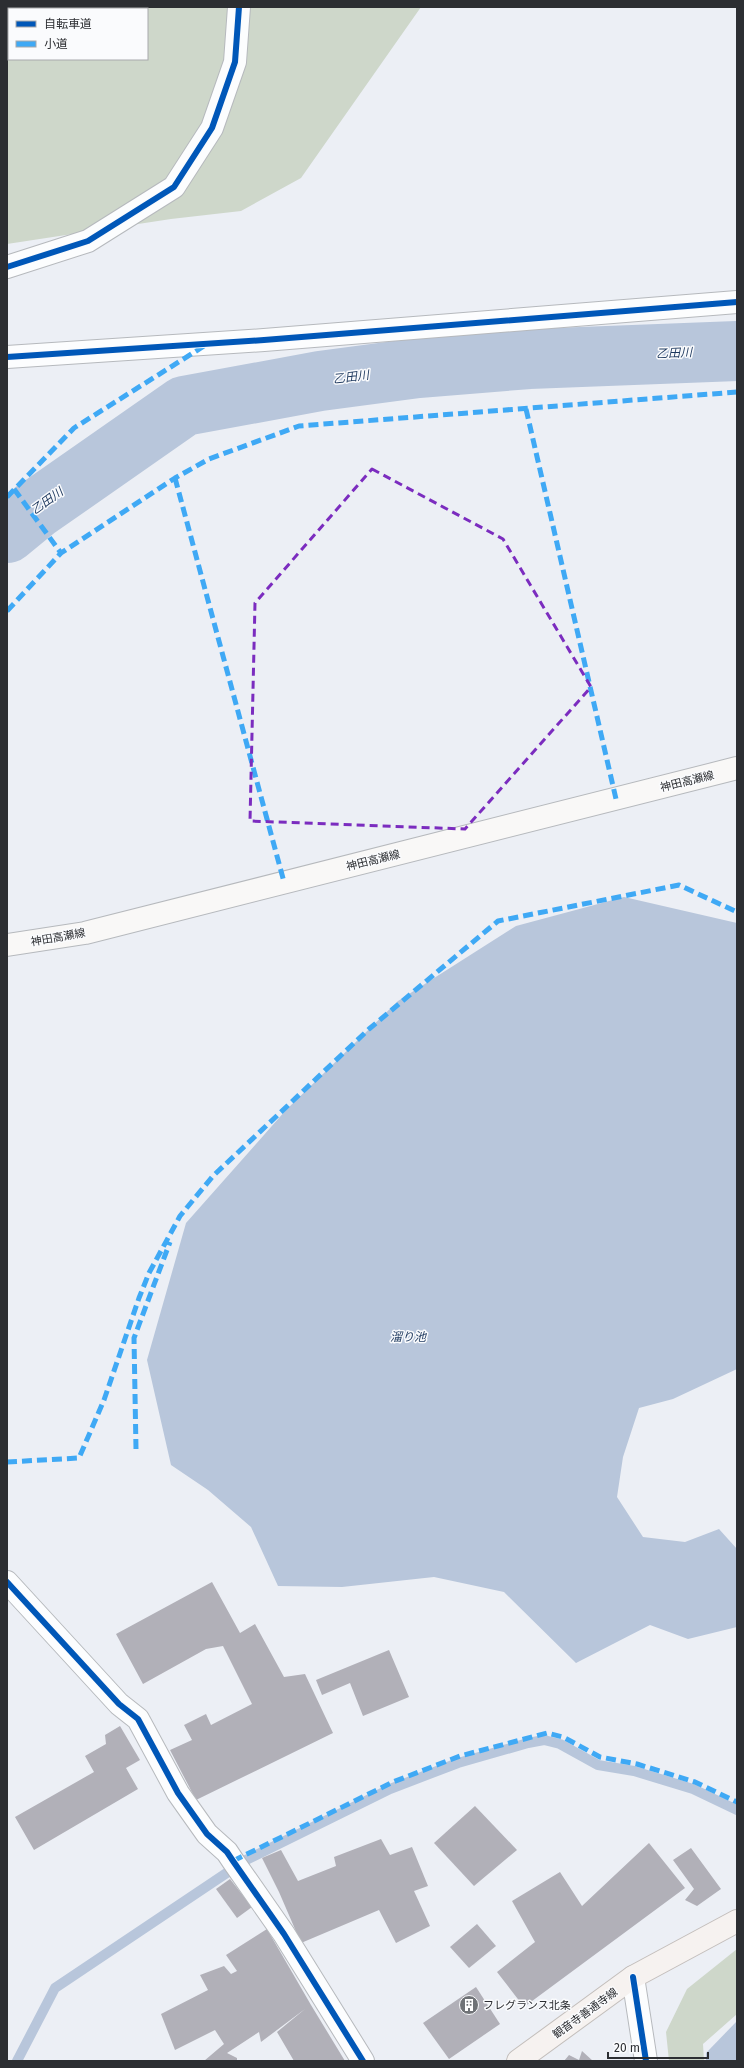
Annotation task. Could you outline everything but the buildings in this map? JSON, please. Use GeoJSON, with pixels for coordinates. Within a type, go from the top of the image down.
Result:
{"type":"FeatureCollection","features":[{"type":"Feature","properties":{"kind":"main road","name":"神田高瀬線"},"geometry":{"type":"LineString","coordinates":[[7,945],[85,932],[737,768]]}},
{"type":"Feature","properties":{"kind":"main road","name":"観音寺善通寺線"},"geometry":{"type":"LineString","coordinates":[[518,2061],[633,1977],[737,1921]]}},
{"type":"Feature","properties":{"kind":"street"},"geometry":{"type":"LineString","coordinates":[[7,266],[88,241],[174,187],[212,128],[235,62],[238,7]]}},
{"type":"Feature","properties":{"kind":"street"},"geometry":{"type":"LineString","coordinates":[[7,357],[264,340],[737,302]]}},
{"type":"Feature","properties":{"kind":"street"},"geometry":{"type":"LineString","coordinates":[[7,1582],[119,1704],[138,1719],[178,1794],[207,1834],[227,1852],[240,1870],[284,1934],[363,2061]]}},
{"type":"Feature","properties":{"kind":"street"},"geometry":{"type":"LineString","coordinates":[[633,1977],[646,2061]]}},
{"type":"Feature","properties":{"kind":"highlighted area"},"geometry":{"type":"Polygon","coordinates":[[[372,469],[503,539],[591,687],[465,829],[250,821],[255,603],[372,469]]]}},
{"type":"Feature","properties":{"kind":"shaded area"},"geometry":{"type":"Polygon","coordinates":[[[7,7],[421,7],[301,178],[241,211],[171,219],[7,244],[7,7]]]}},
{"type":"Feature","properties":{"kind":"shaded area"},"geometry":{"type":"Polygon","coordinates":[[[737,1949],[737,2014],[703,2044],[704,2061],[669,2061],[666,2032],[687,1989],[737,1949]]]}},
{"type":"Feature","properties":{"kind":"water","name":"溜り池"},"geometry":{"type":"Polygon","coordinates":[[[624,897],[737,923],[737,1369],[673,1399],[639,1408],[623,1457],[617,1497],[643,1537],[685,1542],[719,1529],[737,1549],[737,1627],[688,1639],[650,1625],[576,1663],[504,1592],[434,1577],[342,1587],[278,1586],[251,1527],[208,1490],[171,1465],[147,1360],[186,1223],[286,1110],[398,1001],[516,926],[624,897]]]}},
{"type":"Feature","properties":{"kind":"water"},"geometry":{"type":"Polygon","coordinates":[[[737,2021],[737,2061],[706,2061],[706,2053],[737,2021]]]}},
{"type":"Feature","properties":{"kind":"waterway","name":"乙田川"},"geometry":{"type":"LineString","coordinates":[[7,533],[35,510],[184,406],[320,381],[418,368],[529,359],[737,351]]}},
{"type":"Feature","properties":{"kind":"waterway"},"geometry":{"type":"LineString","coordinates":[[17,2061],[55,1988],[246,1860],[390,1789],[458,1763],[528,1743],[544,1740],[560,1744],[598,1765],[634,1771],[693,1789],[737,1810]]}},
{"type":"Feature","properties":{"kind":"marked path"},"geometry":{"type":"LineString","coordinates":[[7,497],[74,428],[204,346]]}},
{"type":"Feature","properties":{"kind":"marked path"},"geometry":{"type":"LineString","coordinates":[[7,611],[61,553],[175,478],[209,459],[299,426],[737,392]]}},
{"type":"Feature","properties":{"kind":"marked path"},"geometry":{"type":"LineString","coordinates":[[526,409],[616,799]]}},
{"type":"Feature","properties":{"kind":"marked path"},"geometry":{"type":"LineString","coordinates":[[175,478],[284,882]]}},
{"type":"Feature","properties":{"kind":"marked path"},"geometry":{"type":"LineString","coordinates":[[14,489],[61,553]]}},
{"type":"Feature","properties":{"kind":"marked path"},"geometry":{"type":"LineString","coordinates":[[7,1462],[79,1458],[104,1400],[149,1273],[180,1216],[213,1176],[369,1029],[498,921],[679,885],[737,912]]}},
{"type":"Feature","properties":{"kind":"marked path"},"geometry":{"type":"LineString","coordinates":[[136,1449],[134,1338],[170,1242]]}},
{"type":"Feature","properties":{"kind":"marked path"},"geometry":{"type":"LineString","coordinates":[[233,1861],[393,1782],[460,1756],[547,1733],[563,1737],[600,1757],[637,1764],[695,1782],[737,1802]]}},
{"type":"Feature","properties":{"kind":"cycle path"},"geometry":{"type":"LineString","coordinates":[[7,267],[88,241],[174,187],[212,128],[235,62],[239,7]]}},
{"type":"Feature","properties":{"kind":"cycle path"},"geometry":{"type":"LineString","coordinates":[[7,357],[264,340],[737,302]]}},
{"type":"Feature","properties":{"kind":"cycle path"},"geometry":{"type":"LineString","coordinates":[[7,1582],[119,1704],[138,1719],[178,1793],[207,1834],[227,1852],[284,1934],[363,2061]]}},
{"type":"Feature","properties":{"kind":"cycle path"},"geometry":{"type":"LineString","coordinates":[[633,1977],[646,2061]]}},
{"type":"Feature","properties":{"kind":"place","name":"フレグランス北条"},"geometry":{"type":"Point","coordinates":[469,2005]}}]}
